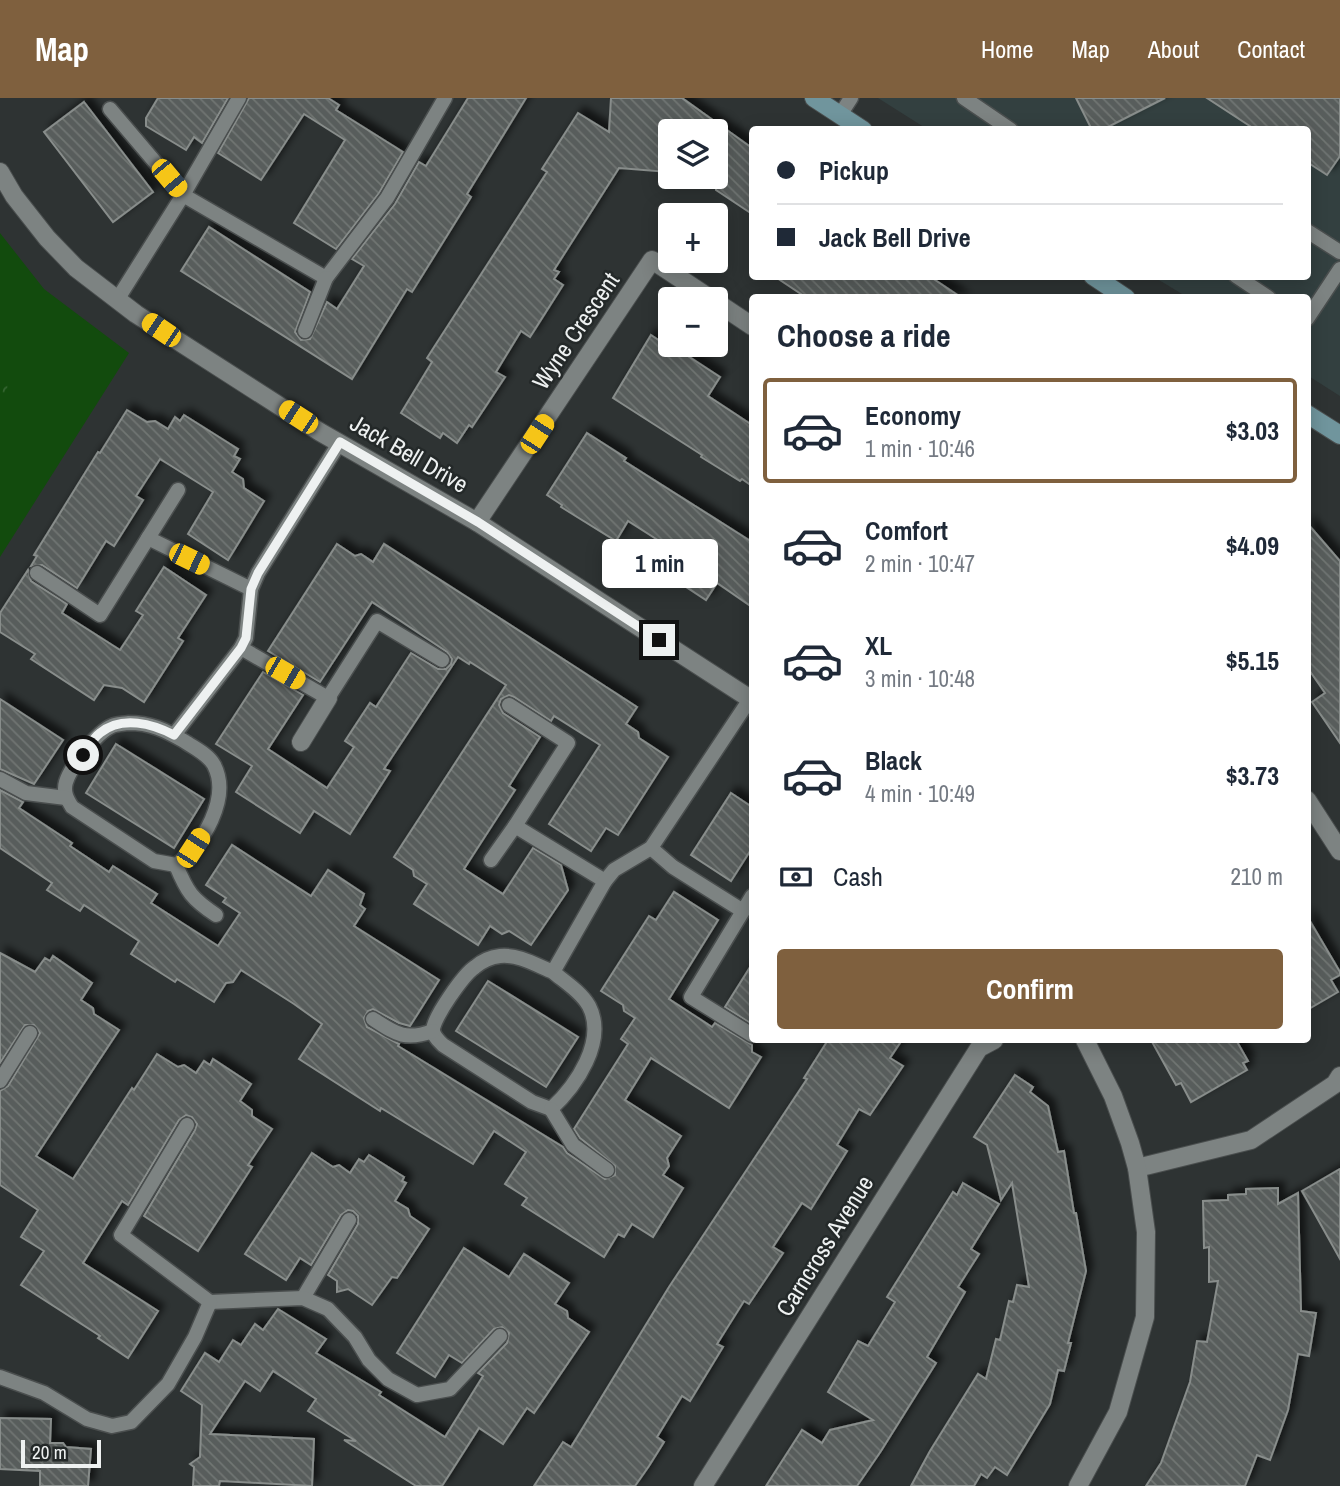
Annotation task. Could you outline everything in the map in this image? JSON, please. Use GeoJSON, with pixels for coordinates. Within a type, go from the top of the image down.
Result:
{"type":"FeatureCollection","features":[{"type":"Feature","properties":{"kind":"street"},"geometry":{"type":"LineString","coordinates":[[814,98],[857,126]]}},
{"type":"Feature","properties":{"kind":"street","name":"Jack Bell Drive"},"geometry":{"type":"LineString","coordinates":[[0,172],[14,196],[47,238],[76,268],[117,300],[309,424],[478,522],[749,699]]}},
{"type":"Feature","properties":{"kind":"street","name":"Wyne Crescent"},"geometry":{"type":"LineString","coordinates":[[478,522],[652,260],[693,287]]}},
{"type":"Feature","properties":{"kind":"street"},"geometry":{"type":"LineString","coordinates":[[1103,280],[1121,294]]}},
{"type":"Feature","properties":{"kind":"street","name":"Wyne Crescent"},"geometry":{"type":"LineString","coordinates":[[728,310],[749,324]]}},
{"type":"Feature","properties":{"kind":"street"},"geometry":{"type":"LineString","coordinates":[[1311,417],[1340,435]]}},
{"type":"Feature","properties":{"kind":"street"},"geometry":{"type":"LineString","coordinates":[[301,742],[328,698]]}},
{"type":"Feature","properties":{"kind":"street"},"geometry":{"type":"LineString","coordinates":[[1311,806],[1340,851]]}},
{"type":"Feature","properties":{"kind":"street","name":"Carncross Avenue"},"geometry":{"type":"LineString","coordinates":[[703,1486],[979,1048],[988,1043]]}},
{"type":"Feature","properties":{"kind":"street"},"geometry":{"type":"LineString","coordinates":[[1078,1486],[1118,1412],[1145,1317],[1146,1232],[1137,1168],[1112,1096],[1086,1043]]}},
{"type":"Feature","properties":{"kind":"street"},"geometry":{"type":"LineString","coordinates":[[1137,1168],[1251,1140],[1335,1084],[1340,1076]]}},
{"type":"Feature","properties":{"kind":"lane"},"geometry":{"type":"LineString","coordinates":[[117,300],[183,195],[239,98]]}},
{"type":"Feature","properties":{"kind":"lane"},"geometry":{"type":"LineString","coordinates":[[305,331],[326,278],[387,198],[445,98]]}},
{"type":"Feature","properties":{"kind":"lane"},"geometry":{"type":"LineString","coordinates":[[840,115],[851,98]]}},
{"type":"Feature","properties":{"kind":"lane"},"geometry":{"type":"LineString","coordinates":[[964,98],[1006,126]]}},
{"type":"Feature","properties":{"kind":"lane"},"geometry":{"type":"LineString","coordinates":[[110,109],[183,195],[326,278]]}},
{"type":"Feature","properties":{"kind":"lane"},"geometry":{"type":"LineString","coordinates":[[1311,234],[1340,252]]}},
{"type":"Feature","properties":{"kind":"lane"},"geometry":{"type":"LineString","coordinates":[[1311,313],[1340,269]]}},
{"type":"Feature","properties":{"kind":"lane"},"geometry":{"type":"LineString","coordinates":[[1242,280],[1263,294]]}},
{"type":"Feature","properties":{"kind":"lane"},"geometry":{"type":"LineString","coordinates":[[174,735],[241,648],[246,638],[251,589],[258,573],[340,442]]}},
{"type":"Feature","properties":{"kind":"lane"},"geometry":{"type":"LineString","coordinates":[[37,573],[100,614],[178,490]]}},
{"type":"Feature","properties":{"kind":"lane"},"geometry":{"type":"LineString","coordinates":[[148,538],[251,589]]}},
{"type":"Feature","properties":{"kind":"lane"},"geometry":{"type":"LineString","coordinates":[[241,648],[328,698],[377,621],[442,660]]}},
{"type":"Feature","properties":{"kind":"lane"},"geometry":{"type":"LineString","coordinates":[[553,972],[605,881],[614,870],[651,848],[749,703]]}},
{"type":"Feature","properties":{"kind":"lane"},"geometry":{"type":"LineString","coordinates":[[491,860],[568,743],[509,705]]}},
{"type":"Feature","properties":{"kind":"lane"},"geometry":{"type":"LineString","coordinates":[[147,723],[174,735],[203,753],[213,764],[220,786],[218,804],[212,819],[185,859],[176,865],[154,861],[72,807],[66,798],[66,782],[74,767],[100,733],[113,725],[147,723]]}},
{"type":"Feature","properties":{"kind":"lane"},"geometry":{"type":"LineString","coordinates":[[0,779],[26,793],[66,798]]}},
{"type":"Feature","properties":{"kind":"lane"},"geometry":{"type":"LineString","coordinates":[[515,826],[605,881]]}},
{"type":"Feature","properties":{"kind":"lane"},"geometry":{"type":"LineString","coordinates":[[651,848],[673,867],[743,911]]}},
{"type":"Feature","properties":{"kind":"lane"},"geometry":{"type":"LineString","coordinates":[[176,865],[194,900],[216,915]]}},
{"type":"Feature","properties":{"kind":"lane"},"geometry":{"type":"LineString","coordinates":[[749,901],[691,997],[749,1033]]}},
{"type":"Feature","properties":{"kind":"lane"},"geometry":{"type":"LineString","coordinates":[[551,1109],[572,1085],[587,1057],[594,1037],[594,1018],[587,1003],[553,972],[515,957],[501,956],[486,960],[473,968],[461,981],[435,1022],[433,1031],[436,1039],[532,1102],[551,1109],[573,1145],[607,1170]]}},
{"type":"Feature","properties":{"kind":"lane"},"geometry":{"type":"LineString","coordinates":[[373,1019],[394,1033],[404,1036],[433,1031]]}},
{"type":"Feature","properties":{"kind":"lane"},"geometry":{"type":"LineString","coordinates":[[0,1081],[30,1033]]}},
{"type":"Feature","properties":{"kind":"lane"},"geometry":{"type":"LineString","coordinates":[[187,1125],[121,1235],[210,1301],[303,1298],[328,1309],[355,1337],[369,1360],[388,1379],[417,1395],[450,1389],[500,1336]]}},
{"type":"Feature","properties":{"kind":"lane"},"geometry":{"type":"LineString","coordinates":[[303,1298],[349,1220]]}},
{"type":"Feature","properties":{"kind":"lane"},"geometry":{"type":"LineString","coordinates":[[0,1377],[44,1393],[87,1419],[112,1426],[131,1422],[168,1384],[195,1338],[210,1301]]}},
{"type":"Feature","properties":{"kind":"shaded area"},"geometry":{"type":"Polygon","coordinates":[[[878,98],[1340,98],[1340,396],[1311,378],[1311,294],[1182,294],[1159,280],[1311,280],[1311,126],[922,126],[878,98]]]}},
{"type":"Feature","properties":{"kind":"green space"},"geometry":{"type":"Polygon","coordinates":[[[0,233],[44,289],[129,353],[0,557],[0,233]]]}},
{"type":"Feature","properties":{"kind":"green space"},"geometry":{"type":"Polygon","coordinates":[[[0,367],[7,378],[7,384],[0,414],[0,367]]]}},
{"type":"Feature","properties":{"kind":"building"},"geometry":{"type":"Polygon","coordinates":[[[158,98],[228,98],[202,143],[194,137],[186,150],[146,126],[146,118],[158,98]]]}},
{"type":"Feature","properties":{"kind":"building"},"geometry":{"type":"Polygon","coordinates":[[[249,98],[328,98],[339,105],[336,110],[403,152],[379,193],[336,249],[294,223],[345,140],[304,114],[261,180],[218,153],[249,98]]]}},
{"type":"Feature","properties":{"kind":"building"},"geometry":{"type":"Polygon","coordinates":[[[468,98],[526,98],[467,194],[471,197],[412,292],[407,289],[352,379],[181,271],[209,227],[310,292],[295,332],[301,340],[310,339],[327,302],[337,309],[364,266],[352,259],[395,204],[419,162],[426,166],[468,98]]]}},
{"type":"Feature","properties":{"kind":"building"},"geometry":{"type":"Polygon","coordinates":[[[611,98],[682,98],[711,119],[658,119],[658,171],[619,168],[554,270],[559,272],[554,279],[563,285],[530,337],[521,331],[496,372],[505,377],[472,427],[469,425],[457,443],[443,433],[440,438],[401,413],[432,362],[427,358],[547,172],[542,169],[578,113],[609,132],[611,98]]]}},
{"type":"Feature","properties":{"kind":"building"},"geometry":{"type":"Polygon","coordinates":[[[1076,98],[1165,98],[1110,126],[1090,126],[1076,98]]]}},
{"type":"Feature","properties":{"kind":"building"},"geometry":{"type":"Polygon","coordinates":[[[1207,98],[1340,98],[1340,156],[1327,175],[1311,165],[1311,126],[1250,126],[1207,98]]]}},
{"type":"Feature","properties":{"kind":"building"},"geometry":{"type":"Polygon","coordinates":[[[84,102],[153,192],[113,222],[44,132],[84,102]]]}},
{"type":"Feature","properties":{"kind":"building"},"geometry":{"type":"Polygon","coordinates":[[[728,131],[749,146],[749,212],[716,190],[728,189],[728,131]]]}},
{"type":"Feature","properties":{"kind":"building"},"geometry":{"type":"Polygon","coordinates":[[[780,280],[935,280],[956,294],[801,294],[780,280]]]}},
{"type":"Feature","properties":{"kind":"building"},"geometry":{"type":"Polygon","coordinates":[[[651,335],[658,340],[658,357],[689,357],[720,377],[708,396],[749,423],[749,484],[742,479],[740,481],[701,457],[702,455],[613,398],[651,335]]]}},
{"type":"Feature","properties":{"kind":"building"},"geometry":{"type":"Polygon","coordinates":[[[127,410],[147,422],[155,421],[168,429],[175,417],[180,421],[184,415],[238,449],[234,456],[240,459],[232,472],[243,479],[244,488],[264,501],[228,560],[188,534],[213,492],[160,459],[136,496],[143,500],[114,546],[106,541],[77,588],[42,565],[31,566],[37,556],[34,555],[127,410]]]}},
{"type":"Feature","properties":{"kind":"building"},"geometry":{"type":"Polygon","coordinates":[[[587,433],[626,458],[624,461],[749,540],[749,605],[717,583],[706,600],[654,566],[667,546],[628,521],[616,541],[561,507],[562,505],[547,495],[587,433]]]}},
{"type":"Feature","properties":{"kind":"building"},"geometry":{"type":"Polygon","coordinates":[[[1311,528],[1340,561],[1340,743],[1312,702],[1325,693],[1311,673],[1311,528]]]}},
{"type":"Feature","properties":{"kind":"building"},"geometry":{"type":"Polygon","coordinates":[[[337,544],[355,556],[361,554],[373,562],[384,544],[529,637],[637,707],[626,724],[638,732],[639,738],[668,757],[618,835],[606,828],[591,851],[549,824],[600,745],[554,716],[551,721],[514,697],[509,695],[501,699],[499,705],[503,713],[540,737],[509,786],[515,790],[464,869],[503,894],[533,848],[561,865],[568,890],[531,945],[509,931],[502,934],[490,926],[478,945],[414,904],[427,884],[394,857],[506,685],[470,662],[469,664],[458,657],[384,769],[390,771],[350,834],[314,811],[300,833],[236,792],[252,766],[216,744],[263,672],[303,695],[268,749],[327,788],[354,747],[345,741],[370,703],[376,707],[411,653],[438,669],[446,669],[451,664],[452,659],[447,652],[372,602],[320,682],[268,651],[337,544]]]}},
{"type":"Feature","properties":{"kind":"building"},"geometry":{"type":"Polygon","coordinates":[[[164,567],[206,595],[178,638],[183,641],[144,702],[122,688],[104,685],[94,700],[31,659],[35,654],[0,632],[0,613],[28,570],[31,581],[67,604],[62,613],[120,650],[143,615],[136,611],[164,567]]]}},
{"type":"Feature","properties":{"kind":"building"},"geometry":{"type":"Polygon","coordinates":[[[0,699],[63,740],[34,784],[0,769],[0,699]]]}},
{"type":"Feature","properties":{"kind":"building"},"geometry":{"type":"Polygon","coordinates":[[[116,744],[204,799],[174,848],[86,793],[116,744]]]}},
{"type":"Feature","properties":{"kind":"building"},"geometry":{"type":"Polygon","coordinates":[[[0,790],[23,802],[19,808],[72,843],[70,846],[109,872],[113,866],[157,894],[151,903],[218,946],[240,913],[223,902],[226,898],[206,885],[232,845],[311,896],[328,870],[364,894],[360,905],[365,909],[354,926],[439,980],[410,1026],[373,1009],[368,1011],[364,1018],[367,1027],[399,1044],[398,1046],[563,1147],[567,1153],[605,1179],[615,1175],[615,1166],[580,1138],[574,1129],[628,1044],[621,1039],[635,1018],[624,1011],[623,1005],[601,991],[649,916],[656,920],[674,892],[718,920],[669,999],[712,1027],[715,1023],[752,1045],[752,1052],[761,1057],[729,1108],[651,1058],[625,1100],[681,1136],[667,1158],[669,1166],[663,1175],[683,1188],[653,1237],[632,1224],[624,1237],[618,1234],[604,1257],[522,1205],[527,1198],[505,1184],[526,1152],[494,1131],[473,1164],[381,1108],[380,1111],[299,1059],[322,1024],[294,1004],[241,970],[233,982],[226,983],[214,1002],[177,979],[175,982],[131,954],[139,941],[84,905],[80,911],[47,890],[52,883],[0,848],[0,790]]]}},
{"type":"Feature","properties":{"kind":"building"},"geometry":{"type":"Polygon","coordinates":[[[731,793],[749,805],[749,853],[731,881],[691,855],[731,793]]]}},
{"type":"Feature","properties":{"kind":"building"},"geometry":{"type":"Polygon","coordinates":[[[1311,923],[1340,972],[1340,975],[1331,980],[1338,992],[1311,1008],[1311,923]]]}},
{"type":"Feature","properties":{"kind":"building"},"geometry":{"type":"Polygon","coordinates":[[[0,953],[35,972],[45,958],[50,961],[53,956],[92,983],[81,1000],[93,1008],[94,1014],[119,1030],[36,1156],[73,1179],[157,1054],[178,1067],[184,1065],[196,1073],[204,1061],[210,1065],[213,1059],[251,1084],[240,1101],[252,1110],[252,1116],[272,1129],[248,1165],[252,1167],[198,1251],[144,1216],[195,1130],[197,1124],[192,1117],[186,1115],[179,1120],[128,1205],[122,1201],[83,1263],[158,1311],[128,1358],[98,1338],[100,1336],[21,1285],[44,1251],[21,1237],[38,1210],[0,1185],[0,1091],[8,1086],[40,1033],[34,1025],[25,1025],[0,1063],[0,953]]]}},
{"type":"Feature","properties":{"kind":"building"},"geometry":{"type":"Polygon","coordinates":[[[749,969],[749,1022],[725,1007],[749,969]]]}},
{"type":"Feature","properties":{"kind":"building"},"geometry":{"type":"Polygon","coordinates":[[[488,981],[578,1037],[546,1087],[456,1031],[488,981]]]}},
{"type":"Feature","properties":{"kind":"building"},"geometry":{"type":"Polygon","coordinates":[[[826,1043],[900,1043],[890,1058],[903,1066],[870,1115],[859,1109],[837,1145],[847,1151],[811,1209],[802,1203],[773,1247],[783,1253],[749,1304],[744,1301],[717,1344],[723,1347],[690,1401],[682,1396],[657,1437],[664,1442],[635,1486],[534,1486],[563,1442],[571,1447],[669,1287],[807,1079],[804,1078],[826,1043]]]}},
{"type":"Feature","properties":{"kind":"building"},"geometry":{"type":"Polygon","coordinates":[[[1153,1043],[1238,1043],[1248,1061],[1243,1063],[1247,1070],[1191,1102],[1181,1083],[1176,1085],[1153,1043]]]}},
{"type":"Feature","properties":{"kind":"building"},"geometry":{"type":"Polygon","coordinates":[[[1015,1075],[1033,1087],[1030,1092],[1048,1106],[1058,1152],[1064,1151],[1086,1271],[1068,1343],[1071,1343],[1064,1371],[1058,1370],[1050,1404],[1007,1475],[995,1467],[987,1478],[981,1474],[974,1486],[911,1486],[978,1374],[986,1379],[996,1339],[1000,1340],[1009,1301],[1013,1302],[1017,1285],[1029,1287],[1012,1183],[1001,1200],[987,1145],[974,1137],[1015,1075]]]}},
{"type":"Feature","properties":{"kind":"building"},"geometry":{"type":"Polygon","coordinates":[[[312,1153],[333,1167],[339,1165],[350,1173],[359,1159],[364,1162],[369,1155],[404,1177],[402,1181],[406,1183],[395,1201],[429,1229],[397,1278],[392,1277],[372,1305],[348,1289],[337,1292],[337,1281],[328,1275],[358,1224],[358,1216],[353,1211],[348,1210],[341,1215],[311,1265],[300,1258],[286,1280],[245,1254],[312,1153]]]}},
{"type":"Feature","properties":{"kind":"building"},"geometry":{"type":"Polygon","coordinates":[[[1340,1169],[1340,1259],[1302,1191],[1340,1169]]]}},
{"type":"Feature","properties":{"kind":"building"},"geometry":{"type":"Polygon","coordinates":[[[963,1183],[999,1204],[971,1249],[979,1254],[958,1287],[965,1292],[927,1357],[936,1363],[881,1451],[857,1486],[766,1486],[802,1430],[822,1443],[830,1430],[873,1420],[828,1392],[858,1341],[868,1346],[895,1302],[887,1297],[953,1192],[957,1195],[963,1183]]]}},
{"type":"Feature","properties":{"kind":"building"},"geometry":{"type":"Polygon","coordinates":[[[1278,1188],[1278,1204],[1298,1193],[1301,1311],[1316,1313],[1309,1356],[1298,1354],[1288,1410],[1270,1460],[1257,1455],[1245,1486],[1146,1486],[1161,1463],[1190,1382],[1197,1341],[1207,1342],[1218,1281],[1209,1282],[1209,1247],[1204,1248],[1203,1201],[1228,1200],[1228,1195],[1246,1194],[1246,1189],[1278,1188]]]}},
{"type":"Feature","properties":{"kind":"building"},"geometry":{"type":"Polygon","coordinates":[[[464,1248],[509,1277],[524,1254],[569,1283],[555,1304],[567,1311],[568,1318],[589,1332],[534,1413],[527,1408],[503,1444],[479,1428],[442,1486],[416,1486],[344,1440],[356,1441],[308,1411],[316,1399],[273,1371],[260,1391],[245,1381],[210,1434],[314,1439],[312,1486],[220,1481],[219,1486],[193,1486],[194,1467],[190,1464],[200,1457],[202,1405],[181,1391],[205,1353],[219,1362],[233,1340],[241,1345],[255,1324],[263,1330],[278,1309],[326,1339],[316,1353],[381,1392],[379,1395],[445,1437],[483,1376],[478,1373],[507,1343],[509,1333],[502,1327],[494,1329],[462,1363],[449,1355],[435,1377],[397,1353],[464,1248]]]}},
{"type":"Feature","properties":{"kind":"building"},"geometry":{"type":"Polygon","coordinates":[[[0,1418],[51,1419],[50,1443],[91,1449],[88,1486],[40,1486],[40,1471],[0,1469],[0,1418]]]}},
{"type":"Feature","properties":{"kind":"route"},"geometry":{"type":"LineString","coordinates":[[83,755],[100,733],[113,725],[147,723],[174,735],[209,693],[246,638],[251,589],[258,573],[340,442],[478,522],[659,640]]}}]}
